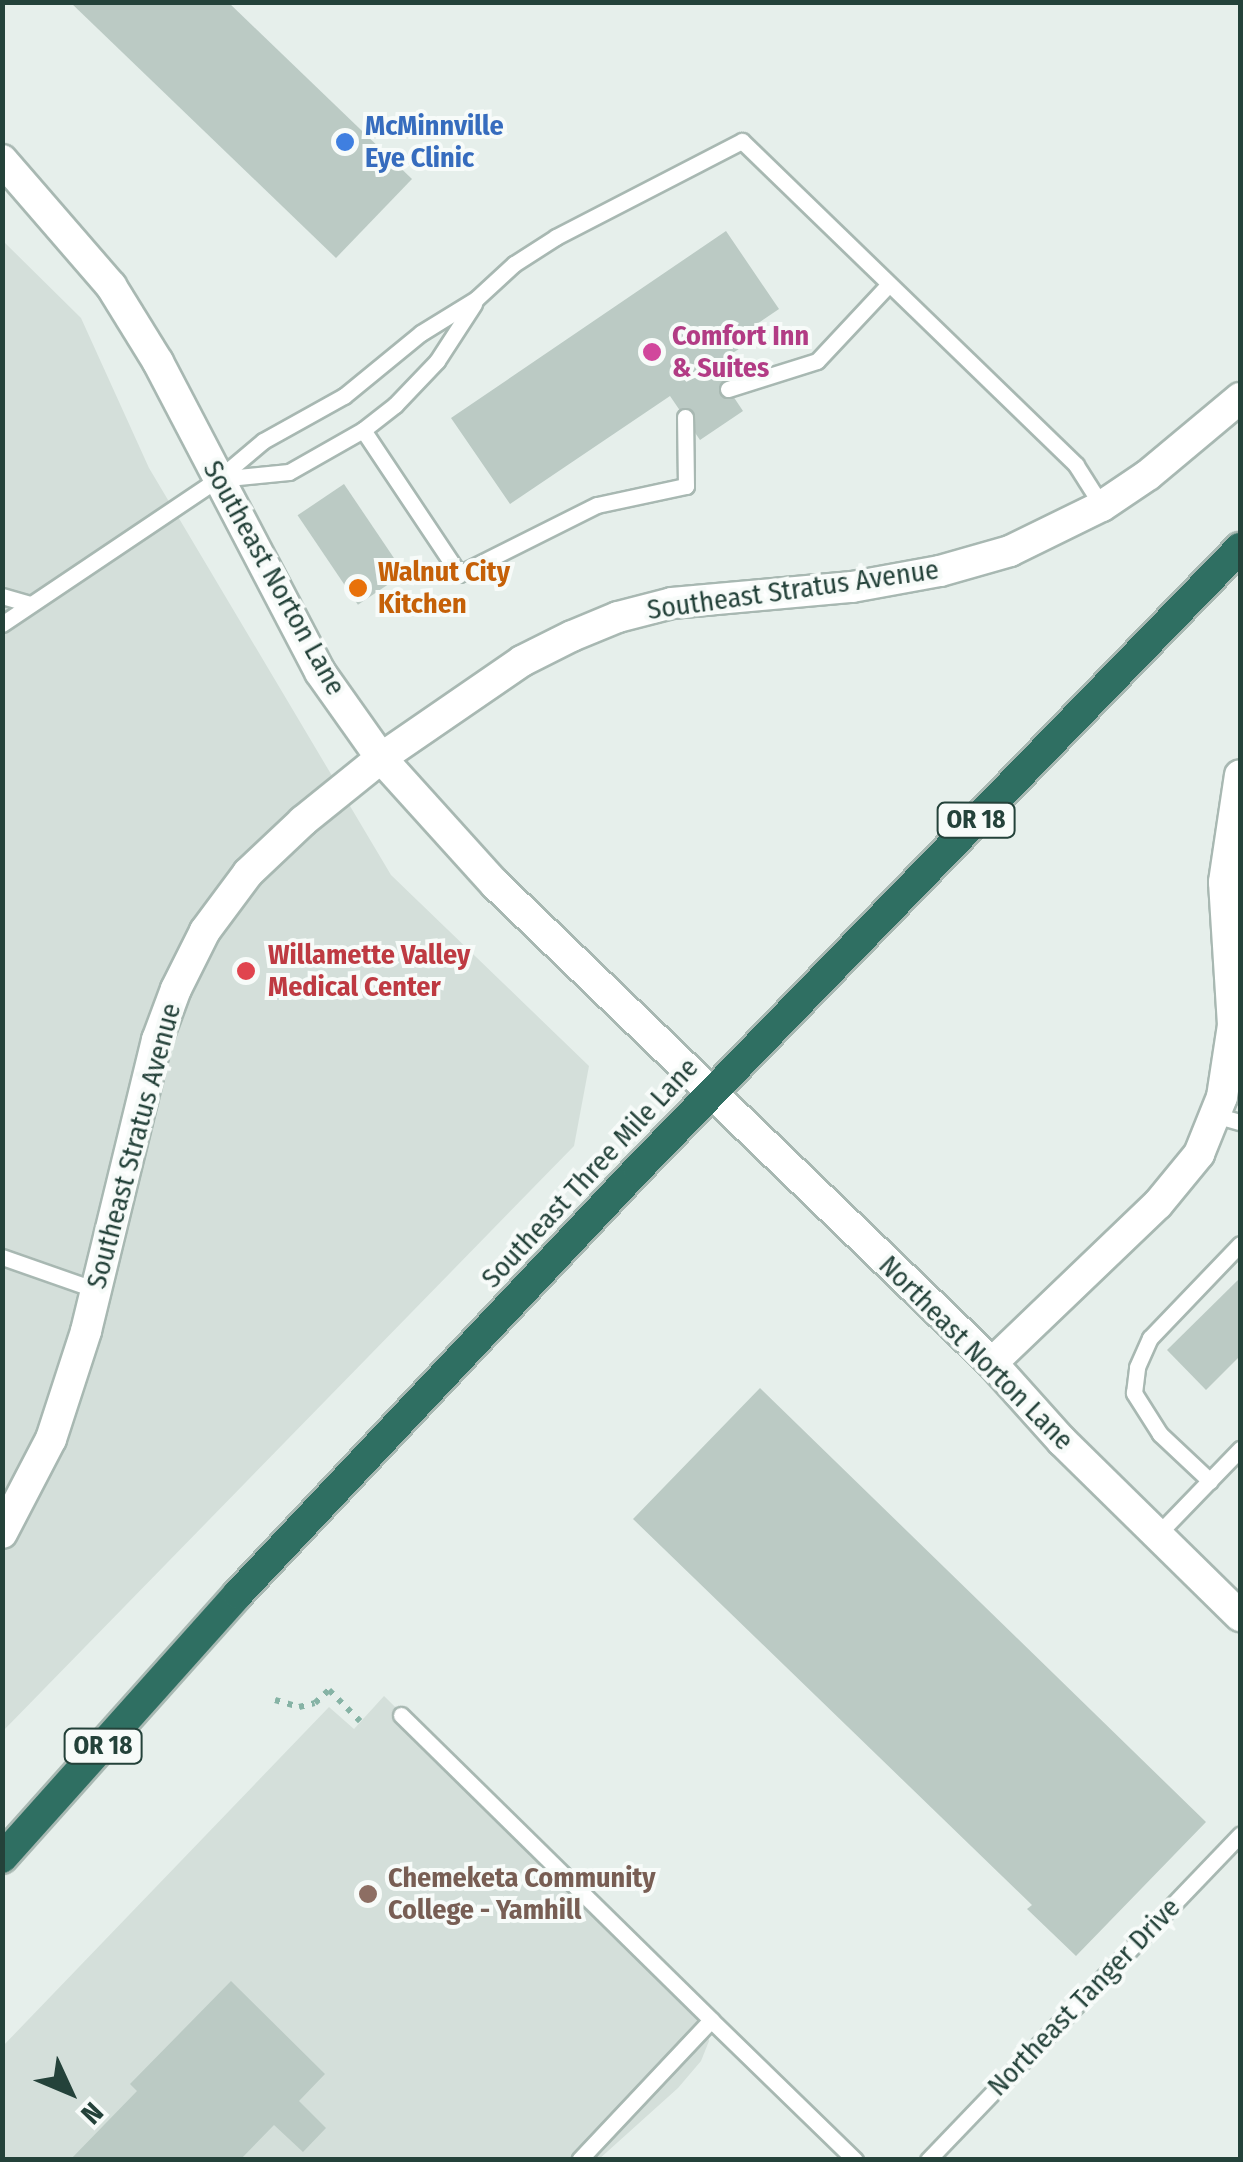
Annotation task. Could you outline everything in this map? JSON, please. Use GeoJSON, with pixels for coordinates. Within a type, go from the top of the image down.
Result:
{"type":"FeatureCollection","features":[{"type":"Feature","properties":{"kind":"highway","name":"Southeast Three Mile Lane"},"geometry":{"type":"LineString","coordinates":[[2,1858],[238,1594],[711,1092],[1240,548]]}},
{"type":"Feature","properties":{"kind":"street","name":"Southeast Norton Lane"},"geometry":{"type":"LineString","coordinates":[[2,160],[110,286],[158,362],[320,672],[381,758],[495,884],[711,1092]]}},
{"type":"Feature","properties":{"kind":"street","name":"Southeast Stratus Avenue"},"geometry":{"type":"LineString","coordinates":[[2,1533],[52,1439],[96,1290],[157,1040],[205,931],[248,874],[303,821],[381,758],[522,661],[618,617],[728,594],[852,587],[940,572],[1010,551],[1102,506],[1148,475],[1240,398]]}},
{"type":"Feature","properties":{"kind":"street"},"geometry":{"type":"LineString","coordinates":[[992,1364],[1158,1204],[1228,1119],[1222,1097],[1233,1025],[1224,882],[1240,775]]}},
{"type":"Feature","properties":{"kind":"street","name":"Northeast Norton Lane"},"geometry":{"type":"LineString","coordinates":[[711,1092],[992,1364],[1240,1616]]}},
{"type":"Feature","properties":{"kind":"lane"},"geometry":{"type":"LineString","coordinates":[[2,624],[218,479],[263,441],[344,396],[420,333],[476,299],[514,264],[556,237],[742,141],[1076,465],[1102,506]]}},
{"type":"Feature","properties":{"kind":"lane"},"geometry":{"type":"LineString","coordinates":[[728,389],[817,360],[889,284]]}},
{"type":"Feature","properties":{"kind":"lane"},"geometry":{"type":"LineString","coordinates":[[218,479],[290,472],[363,430],[437,361],[476,299]]}},
{"type":"Feature","properties":{"kind":"lane"},"geometry":{"type":"LineString","coordinates":[[363,430],[459,574],[597,505],[686,486],[685,417]]}},
{"type":"Feature","properties":{"kind":"lane"},"geometry":{"type":"LineString","coordinates":[[2,596],[30,604]]}},
{"type":"Feature","properties":{"kind":"lane"},"geometry":{"type":"LineString","coordinates":[[1210,1481],[1160,1434],[1134,1394],[1137,1366],[1150,1338],[1240,1244]]}},
{"type":"Feature","properties":{"kind":"lane"},"geometry":{"type":"LineString","coordinates":[[2,1257],[96,1290]]}},
{"type":"Feature","properties":{"kind":"lane"},"geometry":{"type":"LineString","coordinates":[[1157,1534],[1240,1449]]}},
{"type":"Feature","properties":{"kind":"lane"},"geometry":{"type":"LineString","coordinates":[[401,1715],[855,2160]]}},
{"type":"Feature","properties":{"kind":"lane","name":"Northeast Tanger Drive"},"geometry":{"type":"LineString","coordinates":[[928,2160],[1240,1835]]}},
{"type":"Feature","properties":{"kind":"lane"},"geometry":{"type":"LineString","coordinates":[[579,2160],[711,2020]]}},
{"type":"Feature","properties":{"kind":"path"},"geometry":{"type":"LineString","coordinates":[[276,1700],[299,1708],[314,1703],[329,1690],[360,1720]]}},
{"type":"Feature","properties":{"kind":"shaded area","name":"Willamette Valley Medical Center"},"geometry":{"type":"Polygon","coordinates":[[[2,240],[81,318],[149,468],[391,875],[589,1066],[574,1146],[3,1731],[2,240]]]}},
{"type":"Feature","properties":{"kind":"shaded area","name":"Chemeketa Community College - Yamhill"},"geometry":{"type":"Polygon","coordinates":[[[384,1696],[693,2000],[706,2022],[709,2041],[701,2061],[678,2088],[598,2160],[3,2159],[2,2047],[329,1707],[354,1729],[384,1696]]]}},
{"type":"Feature","properties":{"kind":"building"},"geometry":{"type":"Polygon","coordinates":[[[70,2],[228,2],[412,179],[336,258],[70,2]]]}},
{"type":"Feature","properties":{"kind":"building"},"geometry":{"type":"Polygon","coordinates":[[[726,231],[779,309],[745,332],[751,341],[713,366],[743,411],[700,440],[670,396],[510,504],[451,418],[726,231]]]}},
{"type":"Feature","properties":{"kind":"building"},"geometry":{"type":"Polygon","coordinates":[[[344,484],[404,574],[358,605],[298,515],[344,484]]]}},
{"type":"Feature","properties":{"kind":"building"},"geometry":{"type":"Polygon","coordinates":[[[1240,1278],[1240,1356],[1206,1390],[1167,1350],[1240,1278]]]}},
{"type":"Feature","properties":{"kind":"building"},"geometry":{"type":"Polygon","coordinates":[[[760,1388],[1206,1822],[1076,1956],[1027,1909],[1032,1905],[633,1519],[760,1388]]]}},
{"type":"Feature","properties":{"kind":"building"},"geometry":{"type":"Polygon","coordinates":[[[231,1981],[325,2074],[299,2101],[326,2128],[303,2152],[274,2125],[240,2160],[70,2160],[137,2091],[130,2084],[231,1981]]]}},
{"type":"Feature","properties":{"kind":"place","name":"McMinnville Eye Clinic"},"geometry":{"type":"Point","coordinates":[345,142]}},
{"type":"Feature","properties":{"kind":"place","name":"Comfort Inn & Suites"},"geometry":{"type":"Point","coordinates":[652,352]}},
{"type":"Feature","properties":{"kind":"place","name":"Walnut City Kitchen"},"geometry":{"type":"Point","coordinates":[358,588]}},
{"type":"Feature","properties":{"kind":"place","name":"Willamette Valley Medical Center"},"geometry":{"type":"Point","coordinates":[246,971]}},
{"type":"Feature","properties":{"kind":"place","name":"Chemeketa Community College - Yamhill"},"geometry":{"type":"Point","coordinates":[368,1894]}}]}
